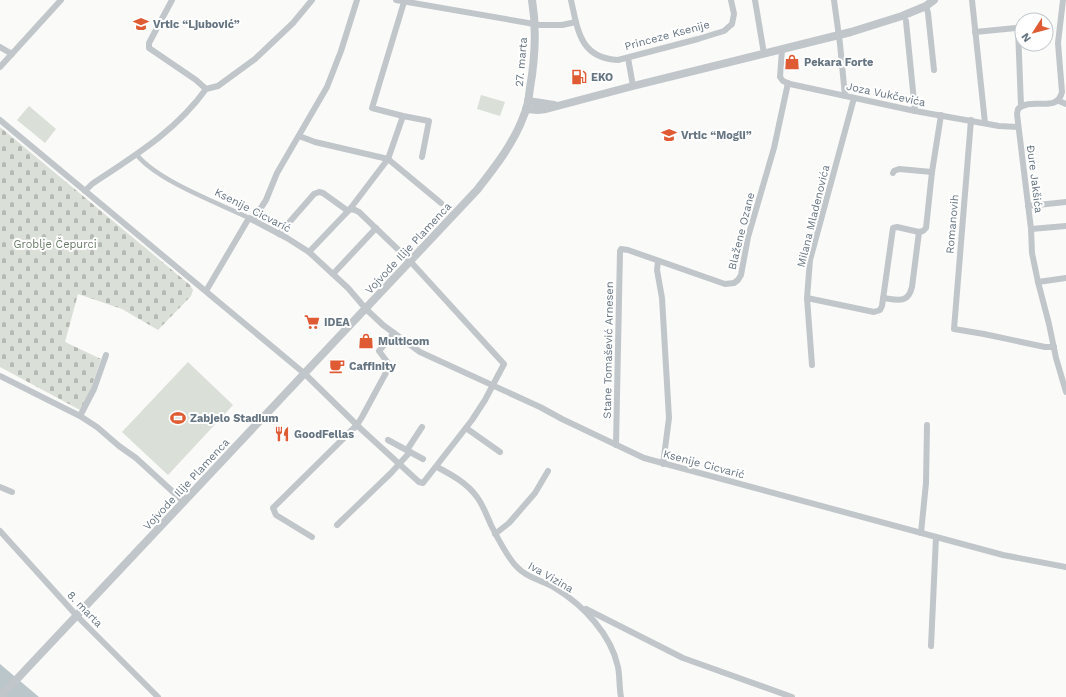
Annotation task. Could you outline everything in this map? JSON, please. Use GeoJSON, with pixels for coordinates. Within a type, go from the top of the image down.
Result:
{"type":"FeatureCollection","features":[{"type":"Feature","properties":{"kind":"street"},"geometry":{"type":"LineString","coordinates":[[0,67],[61,0]]}},
{"type":"Feature","properties":{"kind":"street"},"geometry":{"type":"LineString","coordinates":[[172,0],[149,42],[148,47],[150,50],[196,80],[206,89]]}},
{"type":"Feature","properties":{"kind":"street"},"geometry":{"type":"LineString","coordinates":[[85,191],[92,184],[154,143],[190,110],[206,89],[218,86],[255,59],[293,23],[312,0]]}},
{"type":"Feature","properties":{"kind":"street"},"geometry":{"type":"LineString","coordinates":[[206,291],[251,218],[266,200],[277,173],[330,80],[357,0]]}},
{"type":"Feature","properties":{"kind":"street"},"geometry":{"type":"LineString","coordinates":[[396,0],[535,24]]}},
{"type":"Feature","properties":{"kind":"street","name":"27. marta"},"geometry":{"type":"LineString","coordinates":[[527,106],[535,56],[535,24],[532,0]]}},
{"type":"Feature","properties":{"kind":"street","name":"Princeze Ksenije"},"geometry":{"type":"LineString","coordinates":[[571,0],[580,35],[586,47],[600,57],[618,60],[724,31],[732,24],[734,14],[731,0]]}},
{"type":"Feature","properties":{"kind":"street"},"geometry":{"type":"LineString","coordinates":[[755,0],[764,54]]}},
{"type":"Feature","properties":{"kind":"street"},"geometry":{"type":"LineString","coordinates":[[834,0],[845,96]]}},
{"type":"Feature","properties":{"kind":"street"},"geometry":{"type":"LineString","coordinates":[[527,106],[538,110],[782,50],[884,23],[926,6],[934,0]]}},
{"type":"Feature","properties":{"kind":"street"},"geometry":{"type":"LineString","coordinates":[[972,0],[974,32],[985,123]]}},
{"type":"Feature","properties":{"kind":"street"},"geometry":{"type":"LineString","coordinates":[[1059,101],[1062,92],[1058,43],[1063,0]]}},
{"type":"Feature","properties":{"kind":"street"},"geometry":{"type":"LineString","coordinates":[[404,2],[372,108],[429,122],[422,157]]}},
{"type":"Feature","properties":{"kind":"street"},"geometry":{"type":"LineString","coordinates":[[926,6],[929,19],[934,70]]}},
{"type":"Feature","properties":{"kind":"street"},"geometry":{"type":"LineString","coordinates":[[906,21],[915,111]]}},
{"type":"Feature","properties":{"kind":"street","name":"27. marta"},"geometry":{"type":"LineString","coordinates":[[535,24],[562,25],[576,22]]}},
{"type":"Feature","properties":{"kind":"street","name":"Đure Jakšića"},"geometry":{"type":"LineString","coordinates":[[974,32],[1018,29],[1021,106],[1017,114],[1031,229],[1032,253],[1054,347],[1064,377],[1066,392]]}},
{"type":"Feature","properties":{"kind":"street"},"geometry":{"type":"LineString","coordinates":[[1058,43],[1066,44]]}},
{"type":"Feature","properties":{"kind":"street"},"geometry":{"type":"LineString","coordinates":[[0,47],[12,54]]}},
{"type":"Feature","properties":{"kind":"street"},"geometry":{"type":"LineString","coordinates":[[782,50],[780,75],[783,81],[788,83]]}},
{"type":"Feature","properties":{"kind":"street"},"geometry":{"type":"LineString","coordinates":[[628,58],[633,86]]}},
{"type":"Feature","properties":{"kind":"street","name":"Joza Vukčevića"},"geometry":{"type":"LineString","coordinates":[[788,83],[915,111],[1018,127]]}},
{"type":"Feature","properties":{"kind":"street","name":"Blažene Ozane"},"geometry":{"type":"LineString","coordinates":[[619,255],[621,249],[623,249],[726,284],[732,284],[738,280],[741,275],[748,237],[774,148],[788,83]]}},
{"type":"Feature","properties":{"kind":"street","name":"Milana Mladenovića"},"geometry":{"type":"LineString","coordinates":[[812,365],[807,298],[810,260],[854,98]]}},
{"type":"Feature","properties":{"kind":"street"},"geometry":{"type":"LineString","coordinates":[[1021,106],[1059,101],[1066,104]]}},
{"type":"Feature","properties":{"kind":"street","name":"Vojvode Ilije Plamenca"},"geometry":{"type":"LineString","coordinates":[[0,697],[477,190],[493,171],[518,130],[527,106]]}},
{"type":"Feature","properties":{"kind":"street"},"geometry":{"type":"LineString","coordinates":[[807,298],[874,312],[880,310],[893,228],[897,227],[919,232],[926,228],[932,172],[941,115]]}},
{"type":"Feature","properties":{"kind":"street"},"geometry":{"type":"LineString","coordinates":[[309,252],[349,210],[388,159],[403,116]]}},
{"type":"Feature","properties":{"kind":"street"},"geometry":{"type":"LineString","coordinates":[[0,120],[305,374],[357,425],[421,483],[426,481],[485,400],[504,364],[410,261],[359,212],[349,210],[323,193],[319,192],[314,194],[279,234]]}},
{"type":"Feature","properties":{"kind":"street","name":"Romanovih"},"geometry":{"type":"LineString","coordinates":[[971,120],[954,329],[1044,347],[1054,347]]}},
{"type":"Feature","properties":{"kind":"street"},"geometry":{"type":"LineString","coordinates":[[299,136],[315,142],[388,159],[441,203]]}},
{"type":"Feature","properties":{"kind":"street","name":"Ksenije Cicvarić"},"geometry":{"type":"LineString","coordinates":[[137,155],[146,164],[179,185],[251,218],[309,252],[354,294],[366,309],[383,325],[420,352],[493,385],[644,458],[1003,555],[1066,567]]}},
{"type":"Feature","properties":{"kind":"street"},"geometry":{"type":"LineString","coordinates":[[893,173],[899,169],[932,172]]}},
{"type":"Feature","properties":{"kind":"street"},"geometry":{"type":"LineString","coordinates":[[1028,206],[1066,202]]}},
{"type":"Feature","properties":{"kind":"street"},"geometry":{"type":"LineString","coordinates":[[1031,229],[1066,226]]}},
{"type":"Feature","properties":{"kind":"street"},"geometry":{"type":"LineString","coordinates":[[333,274],[376,228]]}},
{"type":"Feature","properties":{"kind":"street"},"geometry":{"type":"LineString","coordinates":[[883,298],[901,300],[910,295],[919,232]]}},
{"type":"Feature","properties":{"kind":"street","name":"Stane Tomašević Arnesen"},"geometry":{"type":"LineString","coordinates":[[616,445],[619,255]]}},
{"type":"Feature","properties":{"kind":"street"},"geometry":{"type":"LineString","coordinates":[[658,261],[657,270],[662,298],[668,418],[663,464]]}},
{"type":"Feature","properties":{"kind":"street"},"geometry":{"type":"LineString","coordinates":[[1038,282],[1066,278]]}},
{"type":"Feature","properties":{"kind":"street"},"geometry":{"type":"LineString","coordinates":[[312,537],[276,515],[273,508],[357,425],[388,369],[388,363],[379,351],[394,333]]}},
{"type":"Feature","properties":{"kind":"street"},"geometry":{"type":"LineString","coordinates":[[80,416],[94,390],[106,355]]}},
{"type":"Feature","properties":{"kind":"street"},"geometry":{"type":"LineString","coordinates":[[0,376],[80,416],[97,427],[136,458],[184,502]]}},
{"type":"Feature","properties":{"kind":"street"},"geometry":{"type":"LineString","coordinates":[[921,533],[926,483],[927,425]]}},
{"type":"Feature","properties":{"kind":"street"},"geometry":{"type":"LineString","coordinates":[[337,525],[400,464],[422,428]]}},
{"type":"Feature","properties":{"kind":"street"},"geometry":{"type":"LineString","coordinates":[[466,428],[500,452]]}},
{"type":"Feature","properties":{"kind":"street"},"geometry":{"type":"LineString","coordinates":[[388,440],[423,460]]}},
{"type":"Feature","properties":{"kind":"street","name":"Iva Vizina"},"geometry":{"type":"LineString","coordinates":[[437,467],[464,483],[474,493],[480,502],[495,534],[517,568],[556,589],[578,604],[588,614],[602,632],[614,654],[618,666],[621,697]]}},
{"type":"Feature","properties":{"kind":"street"},"geometry":{"type":"LineString","coordinates":[[495,534],[509,523],[535,493],[548,471]]}},
{"type":"Feature","properties":{"kind":"street"},"geometry":{"type":"LineString","coordinates":[[0,487],[12,492]]}},
{"type":"Feature","properties":{"kind":"street","name":"8. marta"},"geometry":{"type":"LineString","coordinates":[[0,531],[77,616],[158,697]]}},
{"type":"Feature","properties":{"kind":"street"},"geometry":{"type":"LineString","coordinates":[[931,646],[936,537]]}},
{"type":"Feature","properties":{"kind":"street"},"geometry":{"type":"LineString","coordinates":[[578,604],[683,658],[792,697]]}},
{"type":"Feature","properties":{"kind":"green space"},"geometry":{"type":"Polygon","coordinates":[[[481,95],[505,102],[500,116],[477,109],[481,95]]]}},
{"type":"Feature","properties":{"kind":"green space"},"geometry":{"type":"Polygon","coordinates":[[[29,106],[56,129],[45,143],[17,120],[29,106]]]}},
{"type":"Feature","properties":{"kind":"green space","name":"Groblje Čepurci"},"geometry":{"type":"Polygon","coordinates":[[[0,127],[190,285],[193,290],[191,296],[158,330],[122,309],[78,294],[65,342],[101,359],[89,394],[80,410],[0,367],[0,127]]]}},
{"type":"Feature","properties":{"kind":"green space","name":"Zabjelo Stadium"},"geometry":{"type":"Polygon","coordinates":[[[188,362],[233,405],[168,475],[122,432],[188,362]]]}},
{"type":"Feature","properties":{"kind":"shaded area"},"geometry":{"type":"Polygon","coordinates":[[[0,664],[39,697],[0,697],[0,664]]]}},
{"type":"Feature","properties":{"kind":"place","name":"Vrtic “Ljubović”"},"geometry":{"type":"Point","coordinates":[141,24]}},
{"type":"Feature","properties":{"kind":"place","name":"Pekara Forte"},"geometry":{"type":"Point","coordinates":[792,62]}},
{"type":"Feature","properties":{"kind":"place","name":"EKO"},"geometry":{"type":"Point","coordinates":[579,77]}},
{"type":"Feature","properties":{"kind":"place","name":"Vrtic “Mogli”"},"geometry":{"type":"Point","coordinates":[669,135]}},
{"type":"Feature","properties":{"kind":"place","name":"IDEA"},"geometry":{"type":"Point","coordinates":[312,322]}},
{"type":"Feature","properties":{"kind":"place","name":"Multicom"},"geometry":{"type":"Point","coordinates":[366,341]}},
{"type":"Feature","properties":{"kind":"place","name":"Caffinity"},"geometry":{"type":"Point","coordinates":[337,366]}},
{"type":"Feature","properties":{"kind":"place","name":"Zabjelo Stadium"},"geometry":{"type":"Point","coordinates":[178,418]}},
{"type":"Feature","properties":{"kind":"place","name":"GoodFellas"},"geometry":{"type":"Point","coordinates":[282,434]}}]}
